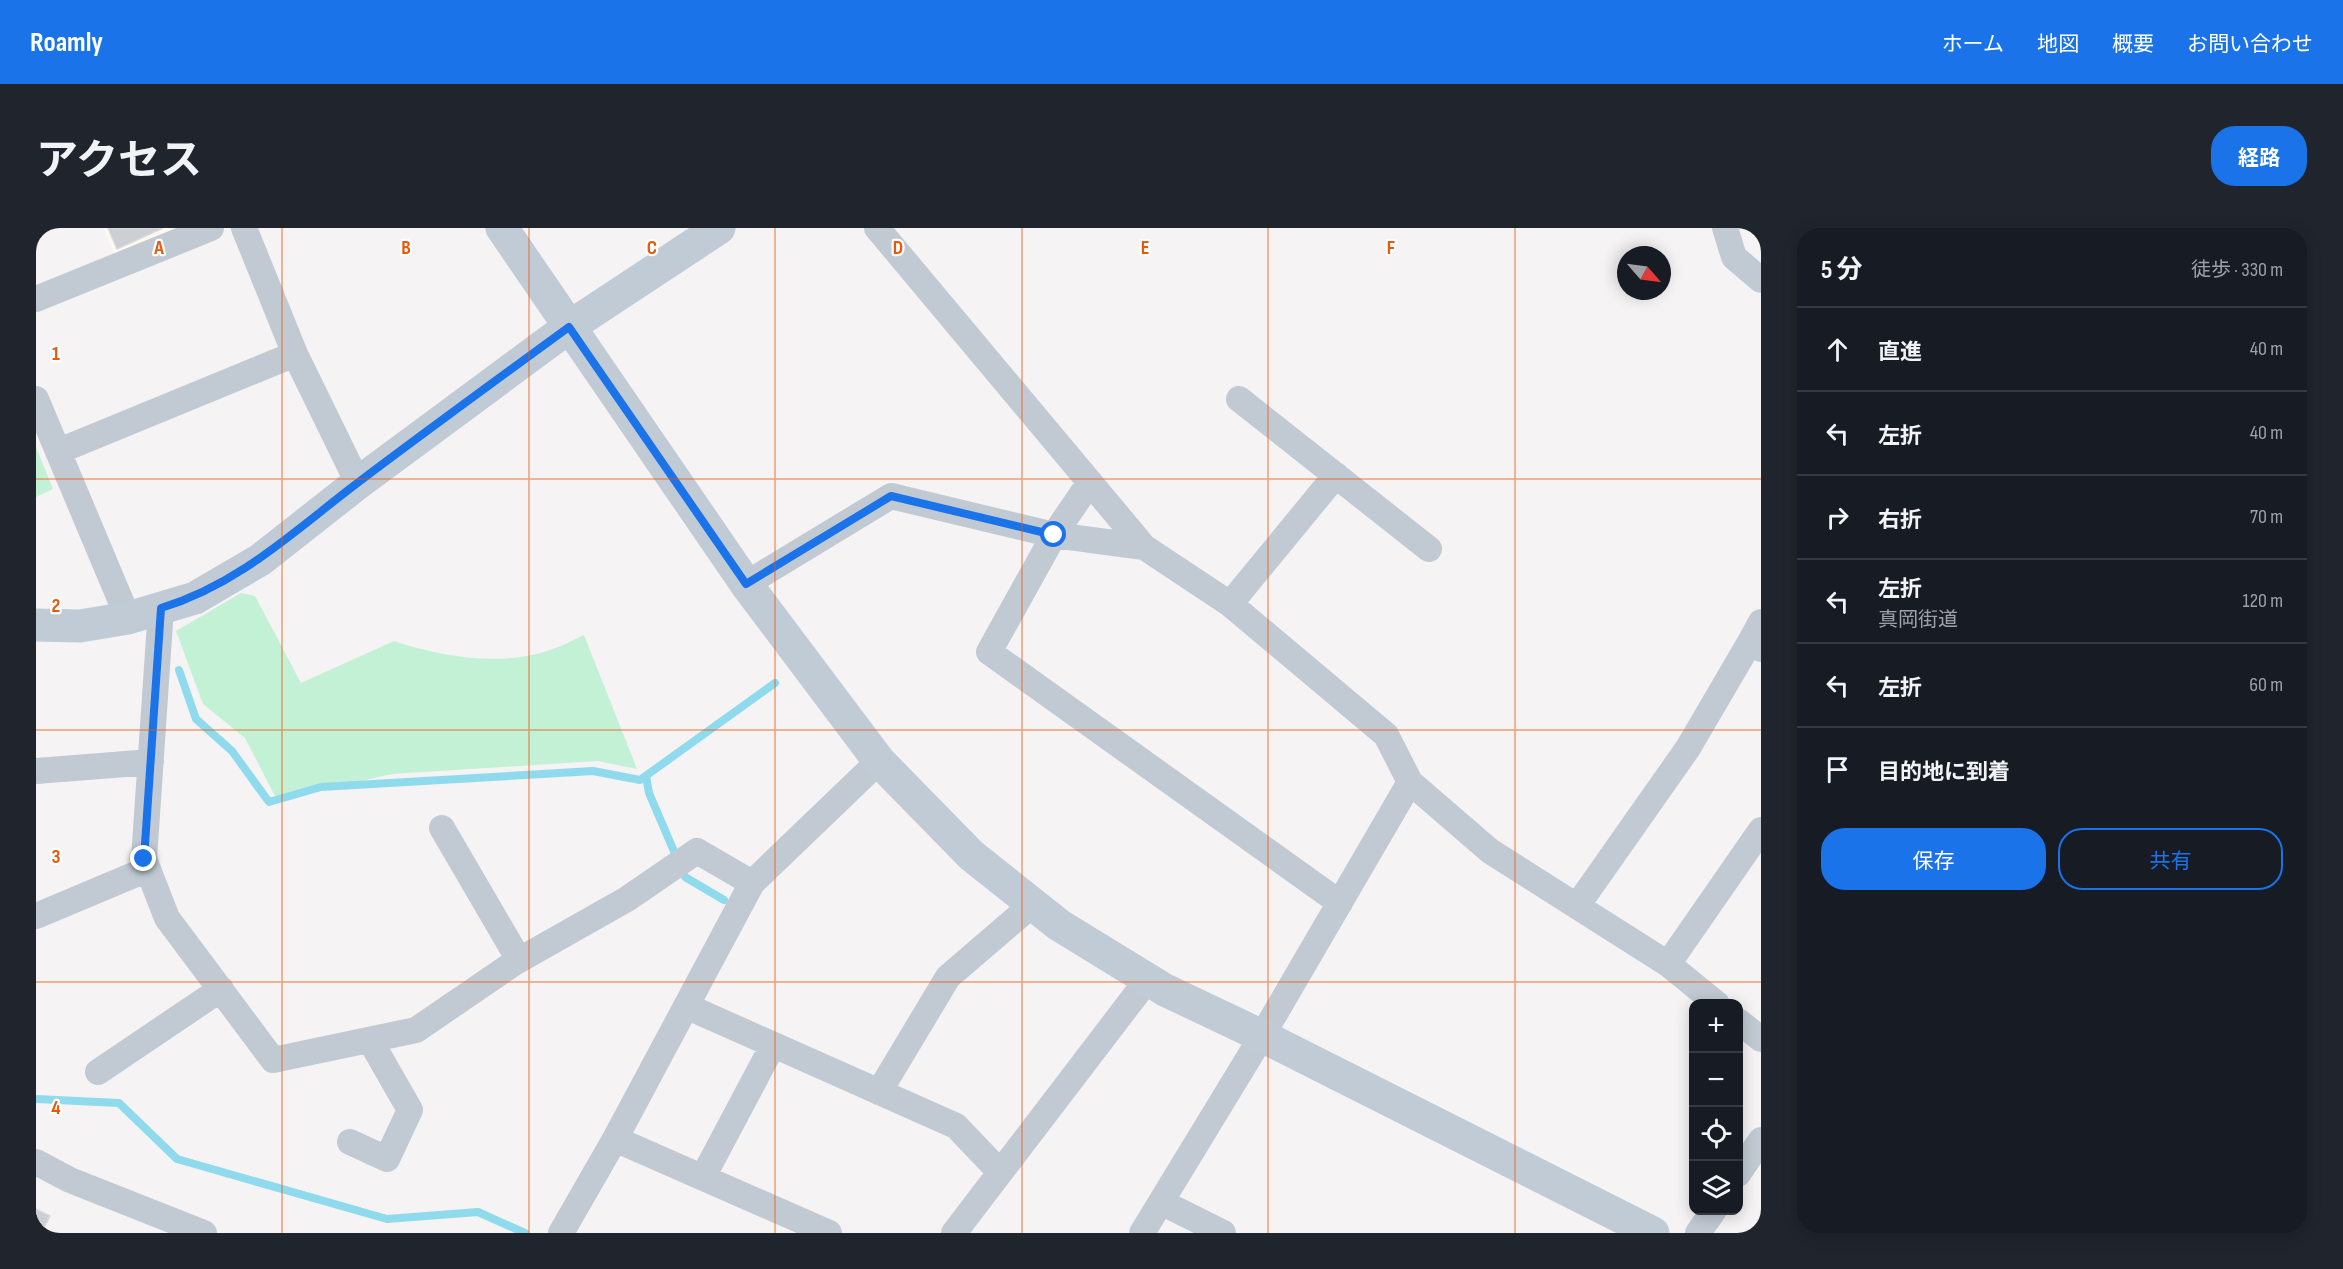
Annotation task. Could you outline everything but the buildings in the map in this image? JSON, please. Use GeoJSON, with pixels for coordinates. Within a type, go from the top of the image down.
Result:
{"type":"FeatureCollection","features":[{"type":"Feature","properties":{"kind":"street"},"geometry":{"type":"LineString","coordinates":[[36,299],[211,228]]}},
{"type":"Feature","properties":{"kind":"street"},"geometry":{"type":"LineString","coordinates":[[244,228],[294,354],[358,483]]}},
{"type":"Feature","properties":{"kind":"street"},"geometry":{"type":"LineString","coordinates":[[502,228],[746,584],[879,761],[971,855],[1059,925],[1148,979],[1653,1233]]}},
{"type":"Feature","properties":{"kind":"street"},"geometry":{"type":"LineString","coordinates":[[36,624],[81,626],[128,618],[195,598],[260,560],[358,483],[569,327],[719,228]]}},
{"type":"Feature","properties":{"kind":"street"},"geometry":{"type":"LineString","coordinates":[[877,228],[1144,547],[1230,604],[1386,735],[1410,782],[1490,851],[1668,964],[1711,999]]}},
{"type":"Feature","properties":{"kind":"street"},"geometry":{"type":"LineString","coordinates":[[1725,228],[1734,257],[1761,280]]}},
{"type":"Feature","properties":{"kind":"street"},"geometry":{"type":"LineString","coordinates":[[59,451],[294,354]]}},
{"type":"Feature","properties":{"kind":"street"},"geometry":{"type":"LineString","coordinates":[[36,399],[128,618]]}},
{"type":"Feature","properties":{"kind":"street"},"geometry":{"type":"LineString","coordinates":[[1239,399],[1429,549]]}},
{"type":"Feature","properties":{"kind":"street"},"geometry":{"type":"LineString","coordinates":[[1230,604],[1336,475]]}},
{"type":"Feature","properties":{"kind":"street"},"geometry":{"type":"LineString","coordinates":[[1090,482],[1054,535],[989,652],[1340,903]]}},
{"type":"Feature","properties":{"kind":"street"},"geometry":{"type":"LineString","coordinates":[[746,584],[891,496],[1054,535],[1144,547]]}},
{"type":"Feature","properties":{"kind":"street"},"geometry":{"type":"LineString","coordinates":[[161,608],[144,859],[167,918],[273,1060],[416,1030],[519,960],[627,899],[697,851],[752,883]]}},
{"type":"Feature","properties":{"kind":"street"},"geometry":{"type":"LineString","coordinates":[[1577,906],[1688,748],[1757,638]]}},
{"type":"Feature","properties":{"kind":"street"},"geometry":{"type":"LineString","coordinates":[[561,1233],[615,1139],[752,883],[879,761]]}},
{"type":"Feature","properties":{"kind":"street"},"geometry":{"type":"LineString","coordinates":[[36,771],[151,762]]}},
{"type":"Feature","properties":{"kind":"street"},"geometry":{"type":"LineString","coordinates":[[1142,1233],[1262,1036],[1410,782]]}},
{"type":"Feature","properties":{"kind":"street"},"geometry":{"type":"LineString","coordinates":[[442,828],[519,960]]}},
{"type":"Feature","properties":{"kind":"street"},"geometry":{"type":"LineString","coordinates":[[1668,964],[1761,830]]}},
{"type":"Feature","properties":{"kind":"street"},"geometry":{"type":"LineString","coordinates":[[36,916],[148,869]]}},
{"type":"Feature","properties":{"kind":"street"},"geometry":{"type":"LineString","coordinates":[[879,1092],[948,977],[1033,904]]}},
{"type":"Feature","properties":{"kind":"street"},"geometry":{"type":"LineString","coordinates":[[954,1233],[1148,979]]}},
{"type":"Feature","properties":{"kind":"street"},"geometry":{"type":"LineString","coordinates":[[98,1072],[220,989]]}},
{"type":"Feature","properties":{"kind":"street"},"geometry":{"type":"LineString","coordinates":[[686,1006],[956,1126],[1000,1172]]}},
{"type":"Feature","properties":{"kind":"street"},"geometry":{"type":"LineString","coordinates":[[1743,1025],[1761,1039]]}},
{"type":"Feature","properties":{"kind":"street"},"geometry":{"type":"LineString","coordinates":[[350,1142],[387,1159],[410,1110],[370,1040]]}},
{"type":"Feature","properties":{"kind":"street"},"geometry":{"type":"LineString","coordinates":[[703,1177],[773,1045]]}},
{"type":"Feature","properties":{"kind":"street"},"geometry":{"type":"LineString","coordinates":[[615,1139],[829,1233]]}},
{"type":"Feature","properties":{"kind":"street"},"geometry":{"type":"LineString","coordinates":[[1743,1167],[1761,1140]]}},
{"type":"Feature","properties":{"kind":"street"},"geometry":{"type":"LineString","coordinates":[[36,1162],[70,1180],[204,1233]]}},
{"type":"Feature","properties":{"kind":"street"},"geometry":{"type":"LineString","coordinates":[[1161,1202],[1223,1233]]}},
{"type":"Feature","properties":{"kind":"street"},"geometry":{"type":"LineString","coordinates":[[1698,1233],[1711,1215]]}},
{"type":"Feature","properties":{"kind":"shaded area"},"geometry":{"type":"Polygon","coordinates":[[[103,228],[179,228],[115,256],[103,228]]]}},
{"type":"Feature","properties":{"kind":"green space"},"geometry":{"type":"Polygon","coordinates":[[[36,447],[53,489],[36,497],[36,447]]]}},
{"type":"Feature","properties":{"kind":"green space"},"geometry":{"type":"Polygon","coordinates":[[[241,593],[255,596],[301,683],[394,641],[431,652],[492,659],[531,655],[584,635],[637,769],[598,761],[392,774],[277,800],[245,738],[203,704],[176,631],[241,593]]]}},
{"type":"Feature","properties":{"kind":"waterway"},"geometry":{"type":"LineString","coordinates":[[179,670],[196,719],[232,751],[269,802],[321,787],[593,771],[640,780],[775,683]]}},
{"type":"Feature","properties":{"kind":"waterway"},"geometry":{"type":"LineString","coordinates":[[646,776],[649,793],[685,877],[724,900]]}},
{"type":"Feature","properties":{"kind":"waterway"},"geometry":{"type":"LineString","coordinates":[[36,1099],[119,1103],[177,1159],[387,1219],[478,1212],[525,1233]]}},
{"type":"Feature","properties":{"kind":"route"},"geometry":{"type":"LineString","coordinates":[[144,859],[161,608],[195,598],[260,560],[358,483],[569,327],[746,584],[891,496],[1054,535]]}}]}
